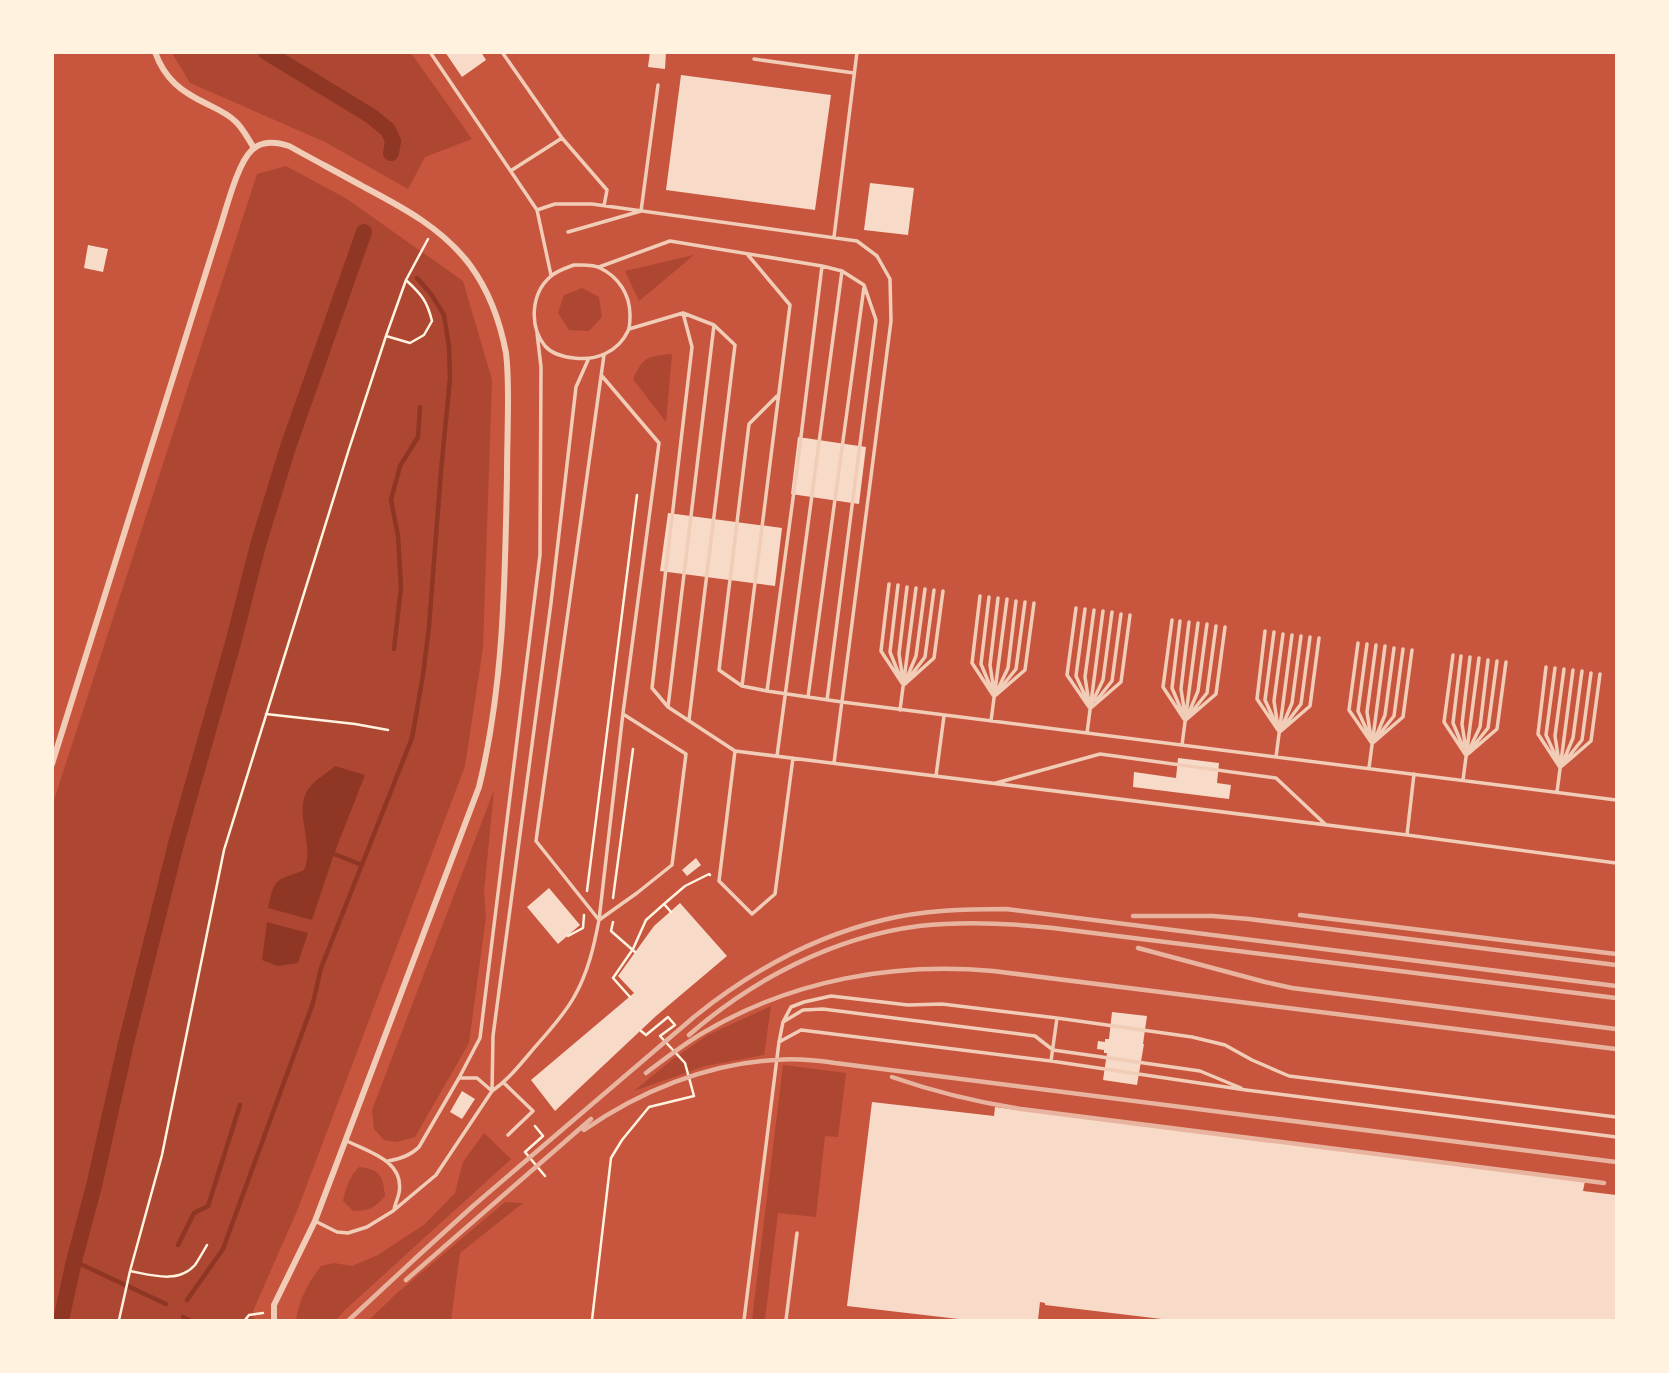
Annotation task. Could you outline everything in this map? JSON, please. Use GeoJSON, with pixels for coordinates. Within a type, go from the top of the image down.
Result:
{"type":"FeatureCollection","features":[{"type":"Feature","properties":{"kind":"street"},"geometry":{"type":"LineString","coordinates":[[155,52],[162,70],[171,82],[235,121],[254,148]]}},
{"type":"Feature","properties":{"kind":"street"},"geometry":{"type":"LineString","coordinates":[[52,764],[234,186],[246,157],[254,148],[270,143],[289,146],[389,200],[434,229],[450,242],[480,279],[498,318],[506,356],[508,417],[500,652],[494,713],[479,787],[347,1141],[315,1221],[277,1298],[273,1311],[274,1321]]}},
{"type":"Feature","properties":{"kind":"lane"},"geometry":{"type":"LineString","coordinates":[[158,60],[163,52]]}},
{"type":"Feature","properties":{"kind":"lane"},"geometry":{"type":"LineString","coordinates":[[430,52],[537,210],[551,275]]}},
{"type":"Feature","properties":{"kind":"lane"},"geometry":{"type":"LineString","coordinates":[[502,52],[562,138],[607,190],[604,206]]}},
{"type":"Feature","properties":{"kind":"lane"},"geometry":{"type":"LineString","coordinates":[[834,237],[857,52]]}},
{"type":"Feature","properties":{"kind":"lane"},"geometry":{"type":"LineString","coordinates":[[754,60],[854,73]]}},
{"type":"Feature","properties":{"kind":"lane"},"geometry":{"type":"LineString","coordinates":[[641,211],[658,85]]}},
{"type":"Feature","properties":{"kind":"lane"},"geometry":{"type":"LineString","coordinates":[[511,170],[562,138]]}},
{"type":"Feature","properties":{"kind":"lane"},"geometry":{"type":"LineString","coordinates":[[537,210],[555,204],[604,206],[857,241],[877,256],[890,279],[891,320],[834,763]]}},
{"type":"Feature","properties":{"kind":"lane"},"geometry":{"type":"LineString","coordinates":[[568,232],[641,211]]}},
{"type":"Feature","properties":{"kind":"lane"},"geometry":{"type":"LineString","coordinates":[[388,1161],[404,1157],[419,1147],[480,1038],[540,555],[541,367],[534,316],[541,287],[551,275],[574,265],[599,267],[670,241],[822,266],[842,271],[864,285],[876,320],[827,700]]}},
{"type":"Feature","properties":{"kind":"lane"},"geometry":{"type":"LineString","coordinates":[[742,686],[790,305],[748,254]]}},
{"type":"Feature","properties":{"kind":"lane"},"geometry":{"type":"LineString","coordinates":[[767,691],[822,266]]}},
{"type":"Feature","properties":{"kind":"lane"},"geometry":{"type":"LineString","coordinates":[[537,333],[548,349],[565,357],[588,360],[604,355],[618,344],[629,329],[630,304],[620,281],[599,267]]}},
{"type":"Feature","properties":{"kind":"lane"},"geometry":{"type":"LineString","coordinates":[[777,756],[842,271]]}},
{"type":"Feature","properties":{"kind":"lane"},"geometry":{"type":"LineString","coordinates":[[808,698],[864,285]]}},
{"type":"Feature","properties":{"kind":"lane"},"geometry":{"type":"LineString","coordinates":[[629,329],[684,313],[714,325],[735,345],[689,720]]}},
{"type":"Feature","properties":{"kind":"lane"},"geometry":{"type":"LineString","coordinates":[[684,313],[692,346],[652,688],[668,707],[735,751],[1616,863]]}},
{"type":"Feature","properties":{"kind":"lane"},"geometry":{"type":"LineString","coordinates":[[668,707],[714,325]]}},
{"type":"Feature","properties":{"kind":"lane"},"geometry":{"type":"LineString","coordinates":[[598,919],[536,841],[604,355]]}},
{"type":"Feature","properties":{"kind":"lane"},"geometry":{"type":"LineString","coordinates":[[492,1091],[493,1037],[551,603],[576,387],[588,360]]}},
{"type":"Feature","properties":{"kind":"lane"},"geometry":{"type":"LineString","coordinates":[[315,1221],[337,1232],[348,1233],[367,1227],[393,1212],[436,1175],[492,1091],[504,1083],[574,998],[587,968],[597,929],[659,443],[602,376]]}},
{"type":"Feature","properties":{"kind":"lane"},"geometry":{"type":"LineString","coordinates":[[778,394],[749,424],[719,670],[742,686],[808,698],[1616,800]]}},
{"type":"Feature","properties":{"kind":"lane"},"geometry":{"type":"LineString","coordinates":[[889,584],[881,651],[903,685]]}},
{"type":"Feature","properties":{"kind":"lane"},"geometry":{"type":"LineString","coordinates":[[898,586],[890,653],[903,685]]}},
{"type":"Feature","properties":{"kind":"lane"},"geometry":{"type":"LineString","coordinates":[[903,685],[898,654],[907,587]]}},
{"type":"Feature","properties":{"kind":"lane"},"geometry":{"type":"LineString","coordinates":[[900,710],[916,588]]}},
{"type":"Feature","properties":{"kind":"lane"},"geometry":{"type":"LineString","coordinates":[[903,685],[916,656],[925,589]]}},
{"type":"Feature","properties":{"kind":"lane"},"geometry":{"type":"LineString","coordinates":[[903,685],[925,657],[934,590]]}},
{"type":"Feature","properties":{"kind":"lane"},"geometry":{"type":"LineString","coordinates":[[903,685],[934,658],[943,591]]}},
{"type":"Feature","properties":{"kind":"lane"},"geometry":{"type":"LineString","coordinates":[[981,596],[972,663],[995,696]]}},
{"type":"Feature","properties":{"kind":"lane"},"geometry":{"type":"LineString","coordinates":[[989,597],[981,664],[995,696]]}},
{"type":"Feature","properties":{"kind":"lane"},"geometry":{"type":"LineString","coordinates":[[995,696],[990,665],[998,598]]}},
{"type":"Feature","properties":{"kind":"lane"},"geometry":{"type":"LineString","coordinates":[[992,721],[1007,599]]}},
{"type":"Feature","properties":{"kind":"lane"},"geometry":{"type":"LineString","coordinates":[[995,696],[1007,668],[1016,600]]}},
{"type":"Feature","properties":{"kind":"lane"},"geometry":{"type":"LineString","coordinates":[[995,696],[1016,669],[1025,602]]}},
{"type":"Feature","properties":{"kind":"lane"},"geometry":{"type":"LineString","coordinates":[[995,696],[1025,670],[1034,603]]}},
{"type":"Feature","properties":{"kind":"lane"},"geometry":{"type":"LineString","coordinates":[[1076,608],[1067,675],[1090,708]]}},
{"type":"Feature","properties":{"kind":"lane"},"geometry":{"type":"LineString","coordinates":[[1085,609],[1076,676],[1090,708]]}},
{"type":"Feature","properties":{"kind":"lane"},"geometry":{"type":"LineString","coordinates":[[1090,708],[1085,677],[1094,610]]}},
{"type":"Feature","properties":{"kind":"lane"},"geometry":{"type":"LineString","coordinates":[[1087,733],[1103,611]]}},
{"type":"Feature","properties":{"kind":"lane"},"geometry":{"type":"LineString","coordinates":[[1090,708],[1103,680],[1112,612]]}},
{"type":"Feature","properties":{"kind":"lane"},"geometry":{"type":"LineString","coordinates":[[1090,708],[1112,681],[1121,614]]}},
{"type":"Feature","properties":{"kind":"lane"},"geometry":{"type":"LineString","coordinates":[[1090,708],[1121,682],[1130,615]]}},
{"type":"Feature","properties":{"kind":"lane"},"geometry":{"type":"LineString","coordinates":[[1172,620],[1163,687],[1185,720]]}},
{"type":"Feature","properties":{"kind":"lane"},"geometry":{"type":"LineString","coordinates":[[1180,621],[1172,688],[1185,720]]}},
{"type":"Feature","properties":{"kind":"lane"},"geometry":{"type":"LineString","coordinates":[[1185,720],[1181,689],[1189,622]]}},
{"type":"Feature","properties":{"kind":"lane"},"geometry":{"type":"LineString","coordinates":[[1182,745],[1198,623]]}},
{"type":"Feature","properties":{"kind":"lane"},"geometry":{"type":"LineString","coordinates":[[1185,720],[1198,691],[1207,624]]}},
{"type":"Feature","properties":{"kind":"lane"},"geometry":{"type":"LineString","coordinates":[[1185,720],[1207,693],[1216,626]]}},
{"type":"Feature","properties":{"kind":"lane"},"geometry":{"type":"LineString","coordinates":[[1185,720],[1216,694],[1225,627]]}},
{"type":"Feature","properties":{"kind":"lane"},"geometry":{"type":"LineString","coordinates":[[1265,631],[1256,699],[1279,732]]}},
{"type":"Feature","properties":{"kind":"lane"},"geometry":{"type":"LineString","coordinates":[[1274,632],[1265,700],[1279,732]]}},
{"type":"Feature","properties":{"kind":"lane"},"geometry":{"type":"LineString","coordinates":[[1279,732],[1274,701],[1283,634]]}},
{"type":"Feature","properties":{"kind":"lane"},"geometry":{"type":"LineString","coordinates":[[1276,757],[1292,635]]}},
{"type":"Feature","properties":{"kind":"lane"},"geometry":{"type":"LineString","coordinates":[[1279,732],[1292,703],[1301,636]]}},
{"type":"Feature","properties":{"kind":"lane"},"geometry":{"type":"LineString","coordinates":[[1279,732],[1301,704],[1310,637]]}},
{"type":"Feature","properties":{"kind":"lane"},"geometry":{"type":"LineString","coordinates":[[1279,732],[1310,706],[1319,638]]}},
{"type":"Feature","properties":{"kind":"lane"},"geometry":{"type":"LineString","coordinates":[[1358,643],[1349,710],[1372,744]]}},
{"type":"Feature","properties":{"kind":"lane"},"geometry":{"type":"LineString","coordinates":[[1367,644],[1358,711],[1372,744]]}},
{"type":"Feature","properties":{"kind":"lane"},"geometry":{"type":"LineString","coordinates":[[1372,744],[1367,712],[1376,645]]}},
{"type":"Feature","properties":{"kind":"lane"},"geometry":{"type":"LineString","coordinates":[[1369,768],[1385,646]]}},
{"type":"Feature","properties":{"kind":"lane"},"geometry":{"type":"LineString","coordinates":[[1372,744],[1385,715],[1394,648]]}},
{"type":"Feature","properties":{"kind":"lane"},"geometry":{"type":"LineString","coordinates":[[1372,744],[1394,716],[1403,649]]}},
{"type":"Feature","properties":{"kind":"lane"},"geometry":{"type":"LineString","coordinates":[[1372,744],[1403,717],[1412,650]]}},
{"type":"Feature","properties":{"kind":"lane"},"geometry":{"type":"LineString","coordinates":[[1452,655],[1444,722],[1466,755]]}},
{"type":"Feature","properties":{"kind":"lane"},"geometry":{"type":"LineString","coordinates":[[1461,656],[1453,723],[1466,755]]}},
{"type":"Feature","properties":{"kind":"lane"},"geometry":{"type":"LineString","coordinates":[[1466,755],[1462,724],[1470,657]]}},
{"type":"Feature","properties":{"kind":"lane"},"geometry":{"type":"LineString","coordinates":[[1464,780],[1479,658]]}},
{"type":"Feature","properties":{"kind":"lane"},"geometry":{"type":"LineString","coordinates":[[1466,755],[1479,727],[1488,660]]}},
{"type":"Feature","properties":{"kind":"lane"},"geometry":{"type":"LineString","coordinates":[[1466,755],[1488,728],[1497,661]]}},
{"type":"Feature","properties":{"kind":"lane"},"geometry":{"type":"LineString","coordinates":[[1466,755],[1497,729],[1506,662]]}},
{"type":"Feature","properties":{"kind":"lane"},"geometry":{"type":"LineString","coordinates":[[1546,667],[1538,734],[1560,767]]}},
{"type":"Feature","properties":{"kind":"lane"},"geometry":{"type":"LineString","coordinates":[[1555,668],[1546,735],[1560,767]]}},
{"type":"Feature","properties":{"kind":"lane"},"geometry":{"type":"LineString","coordinates":[[1560,767],[1555,736],[1564,669]]}},
{"type":"Feature","properties":{"kind":"lane"},"geometry":{"type":"LineString","coordinates":[[1557,792],[1573,670]]}},
{"type":"Feature","properties":{"kind":"lane"},"geometry":{"type":"LineString","coordinates":[[1560,767],[1573,738],[1582,671]]}},
{"type":"Feature","properties":{"kind":"lane"},"geometry":{"type":"LineString","coordinates":[[1560,767],[1582,740],[1591,673]]}},
{"type":"Feature","properties":{"kind":"lane"},"geometry":{"type":"LineString","coordinates":[[1560,767],[1591,741],[1600,674]]}},
{"type":"Feature","properties":{"kind":"lane"},"geometry":{"type":"LineString","coordinates":[[598,919],[672,865],[686,754],[623,713]]}},
{"type":"Feature","properties":{"kind":"lane"},"geometry":{"type":"LineString","coordinates":[[936,776],[944,715]]}},
{"type":"Feature","properties":{"kind":"lane"},"geometry":{"type":"LineString","coordinates":[[735,751],[719,881],[752,914],[775,894],[793,758]]}},
{"type":"Feature","properties":{"kind":"lane"},"geometry":{"type":"LineString","coordinates":[[994,783],[1100,754],[1276,778],[1326,825]]}},
{"type":"Feature","properties":{"kind":"lane"},"geometry":{"type":"LineString","coordinates":[[1407,835],[1414,774]]}},
{"type":"Feature","properties":{"kind":"lane"},"geometry":{"type":"LineString","coordinates":[[744,1321],[779,1042],[783,1023],[791,1007],[804,1002],[831,996],[908,1005],[942,1004],[1192,1037],[1225,1045],[1289,1076],[1616,1117]]}},
{"type":"Feature","properties":{"kind":"lane"},"geometry":{"type":"LineString","coordinates":[[783,1023],[803,1010],[823,1009],[1035,1036],[1053,1050],[1200,1071],[1246,1090]]}},
{"type":"Feature","properties":{"kind":"lane"},"geometry":{"type":"LineString","coordinates":[[1051,1061],[1057,1018]]}},
{"type":"Feature","properties":{"kind":"lane"},"geometry":{"type":"LineString","coordinates":[[779,1042],[801,1030],[1616,1137]]}},
{"type":"Feature","properties":{"kind":"lane"},"geometry":{"type":"LineString","coordinates":[[459,1078],[477,1078],[492,1091]]}},
{"type":"Feature","properties":{"kind":"lane"},"geometry":{"type":"LineString","coordinates":[[504,1083],[533,1111],[508,1135]]}},
{"type":"Feature","properties":{"kind":"lane"},"geometry":{"type":"LineString","coordinates":[[347,1141],[388,1161],[398,1173],[399,1193],[393,1212]]}},
{"type":"Feature","properties":{"kind":"lane"},"geometry":{"type":"LineString","coordinates":[[786,1321],[797,1233]]}},
{"type":"Feature","properties":{"kind":"path"},"geometry":{"type":"LineString","coordinates":[[120,1321],[130,1271],[162,1155],[224,849],[386,336],[406,280],[434,229]]}},
{"type":"Feature","properties":{"kind":"path"},"geometry":{"type":"LineString","coordinates":[[386,336],[410,343],[424,335],[432,321],[427,303],[406,280]]}},
{"type":"Feature","properties":{"kind":"path"},"geometry":{"type":"LineString","coordinates":[[583,928],[637,495]]}},
{"type":"Feature","properties":{"kind":"path"},"geometry":{"type":"LineString","coordinates":[[266,714],[388,730]]}},
{"type":"Feature","properties":{"kind":"path"},"geometry":{"type":"LineString","coordinates":[[611,931],[633,749]]}},
{"type":"Feature","properties":{"kind":"path"},"geometry":{"type":"LineString","coordinates":[[629,997],[613,978],[634,951],[646,920],[685,886],[709,874],[719,881]]}},
{"type":"Feature","properties":{"kind":"path"},"geometry":{"type":"LineString","coordinates":[[664,904],[671,912]]}},
{"type":"Feature","properties":{"kind":"path"},"geometry":{"type":"LineString","coordinates":[[568,936],[583,928],[611,931],[634,951]]}},
{"type":"Feature","properties":{"kind":"path"},"geometry":{"type":"LineString","coordinates":[[656,1016],[662,1023]]}},
{"type":"Feature","properties":{"kind":"path"},"geometry":{"type":"LineString","coordinates":[[592,1321],[611,1158],[649,1107],[694,1096],[685,1063],[660,1036],[675,1025],[668,1017],[646,1035],[641,1031]]}},
{"type":"Feature","properties":{"kind":"path"},"geometry":{"type":"LineString","coordinates":[[535,1126],[543,1136],[525,1152],[545,1176]]}},
{"type":"Feature","properties":{"kind":"path"},"geometry":{"type":"LineString","coordinates":[[130,1271],[168,1277],[179,1276],[194,1266],[207,1245]]}},
{"type":"Feature","properties":{"kind":"path"},"geometry":{"type":"LineString","coordinates":[[244,1321],[249,1315],[273,1311]]}},
{"type":"Feature","properties":{"kind":"shaded area"},"geometry":{"type":"Polygon","coordinates":[[[172,53],[411,53],[472,139],[425,157],[408,189],[325,142],[190,83],[172,53]]]}},
{"type":"Feature","properties":{"kind":"shaded area"},"geometry":{"type":"Polygon","coordinates":[[[286,166],[347,199],[463,281],[492,380],[483,648],[465,766],[297,1211],[253,1311],[254,1320],[53,1320],[53,803],[257,174],[286,166]]]}},
{"type":"Feature","properties":{"kind":"shaded area"},"geometry":{"type":"Polygon","coordinates":[[[694,255],[639,301],[625,271],[694,255]]]}},
{"type":"Feature","properties":{"kind":"shaded area"},"geometry":{"type":"Polygon","coordinates":[[[582,288],[599,297],[602,317],[589,331],[569,330],[558,313],[564,295],[582,288]]]}},
{"type":"Feature","properties":{"kind":"shaded area"},"geometry":{"type":"Polygon","coordinates":[[[672,354],[666,422],[633,379],[647,359],[672,354]]]}},
{"type":"Feature","properties":{"kind":"shaded area"},"geometry":{"type":"Polygon","coordinates":[[[335,766],[365,775],[312,920],[268,908],[278,881],[304,870],[307,851],[303,818],[304,797],[312,785],[335,766]]]}},
{"type":"Feature","properties":{"kind":"shaded area"},"geometry":{"type":"Polygon","coordinates":[[[494,790],[484,892],[486,917],[469,1043],[415,1137],[396,1142],[384,1140],[374,1129],[372,1110],[494,790]]]}},
{"type":"Feature","properties":{"kind":"shaded area"},"geometry":{"type":"Polygon","coordinates":[[[267,922],[308,933],[298,963],[278,966],[262,960],[267,922]]]}},
{"type":"Feature","properties":{"kind":"shaded area"},"geometry":{"type":"Polygon","coordinates":[[[771,1006],[764,1055],[705,1066],[634,1091],[708,1035],[771,1006]]]}},
{"type":"Feature","properties":{"kind":"shaded area"},"geometry":{"type":"Polygon","coordinates":[[[783,1065],[846,1073],[838,1137],[825,1136],[816,1217],[778,1213],[765,1320],[752,1320],[783,1065]]]}},
{"type":"Feature","properties":{"kind":"shaded area"},"geometry":{"type":"Polygon","coordinates":[[[484,1133],[511,1159],[336,1320],[296,1320],[305,1292],[321,1266],[334,1263],[352,1266],[378,1255],[425,1224],[455,1193],[463,1162],[484,1133]]]}},
{"type":"Feature","properties":{"kind":"shaded area"},"geometry":{"type":"Polygon","coordinates":[[[359,1167],[379,1175],[385,1196],[371,1208],[353,1211],[343,1201],[348,1183],[359,1167]]]}},
{"type":"Feature","properties":{"kind":"shaded area"},"geometry":{"type":"Polygon","coordinates":[[[505,1202],[523,1203],[460,1253],[451,1320],[369,1320],[396,1294],[505,1202]]]}},
{"type":"Feature","properties":{"kind":"building"},"geometry":{"type":"Polygon","coordinates":[[[445,52],[481,52],[486,60],[462,77],[445,52]]]}},
{"type":"Feature","properties":{"kind":"building"},"geometry":{"type":"Polygon","coordinates":[[[650,52],[666,52],[665,69],[648,67],[650,52]]]}},
{"type":"Feature","properties":{"kind":"building"},"geometry":{"type":"Polygon","coordinates":[[[681,75],[831,95],[815,210],[666,190],[681,75]]]}},
{"type":"Feature","properties":{"kind":"building"},"geometry":{"type":"Polygon","coordinates":[[[870,183],[914,188],[908,235],[864,230],[870,183]]]}},
{"type":"Feature","properties":{"kind":"building"},"geometry":{"type":"Polygon","coordinates":[[[88,245],[108,249],[103,272],[84,268],[88,245]]]}},
{"type":"Feature","properties":{"kind":"building"},"geometry":{"type":"Polygon","coordinates":[[[798,437],[866,447],[859,504],[791,494],[798,437]]]}},
{"type":"Feature","properties":{"kind":"building"},"geometry":{"type":"Polygon","coordinates":[[[668,513],[782,528],[775,586],[660,571],[668,513]]]}},
{"type":"Feature","properties":{"kind":"building"},"geometry":{"type":"Polygon","coordinates":[[[1178,758],[1219,763],[1217,783],[1231,785],[1229,799],[1133,787],[1134,772],[1176,778],[1178,758]]]}},
{"type":"Feature","properties":{"kind":"building"},"geometry":{"type":"Polygon","coordinates":[[[696,858],[701,865],[687,876],[682,870],[696,858]]]}},
{"type":"Feature","properties":{"kind":"building"},"geometry":{"type":"Polygon","coordinates":[[[549,888],[580,925],[558,944],[527,907],[549,888]]]}},
{"type":"Feature","properties":{"kind":"building"},"geometry":{"type":"Polygon","coordinates":[[[680,903],[727,956],[656,1016],[555,1111],[531,1080],[634,993],[618,976],[654,926],[680,903]]]}},
{"type":"Feature","properties":{"kind":"building"},"geometry":{"type":"Polygon","coordinates":[[[1112,1012],[1147,1016],[1137,1085],[1103,1080],[1107,1053],[1097,1049],[1098,1041],[1105,1042],[1105,1039],[1109,1039],[1112,1012]]]}},
{"type":"Feature","properties":{"kind":"building"},"geometry":{"type":"Polygon","coordinates":[[[462,1091],[475,1099],[462,1119],[450,1112],[462,1091]]]}},
{"type":"Feature","properties":{"kind":"building"},"geometry":{"type":"Polygon","coordinates":[[[872,1102],[994,1116],[995,1107],[1585,1181],[1583,1191],[1616,1195],[1616,1320],[1170,1320],[1045,1305],[1040,1302],[1038,1320],[967,1320],[847,1306],[872,1102]]]}},
{"type":"Feature","properties":{"kind":"waterway"},"geometry":{"type":"LineString","coordinates":[[266,52],[371,116],[388,130],[393,141],[391,153]]}},
{"type":"Feature","properties":{"kind":"waterway"},"geometry":{"type":"LineString","coordinates":[[61,1320],[177,840],[258,545],[288,447],[364,232]]}},
{"type":"Feature","properties":{"kind":"waterway"},"geometry":{"type":"LineString","coordinates":[[187,1300],[223,1249],[313,1003],[321,968],[412,738],[429,626],[450,378],[444,315],[417,278]]}},
{"type":"Feature","properties":{"kind":"waterway"},"geometry":{"type":"LineString","coordinates":[[394,649],[401,587],[398,536],[391,500],[400,466],[418,437],[420,407]]}},
{"type":"Feature","properties":{"kind":"waterway"},"geometry":{"type":"LineString","coordinates":[[334,854],[362,865]]}},
{"type":"Feature","properties":{"kind":"waterway"},"geometry":{"type":"LineString","coordinates":[[178,1245],[194,1213],[208,1206],[240,1105]]}},
{"type":"Feature","properties":{"kind":"waterway"},"geometry":{"type":"LineString","coordinates":[[74,1261],[166,1304]]}},
{"type":"Feature","properties":{"kind":"waterway"},"geometry":{"type":"LineString","coordinates":[[183,1317],[189,1320]]}},
{"type":"Feature","properties":{"kind":"railway"},"geometry":{"type":"LineString","coordinates":[[349,1320],[473,1206],[716,1000],[760,971],[807,946],[883,920],[929,912],[1006,909],[1616,986]]}},
{"type":"Feature","properties":{"kind":"railway"},"geometry":{"type":"LineString","coordinates":[[1300,915],[1616,954]]}},
{"type":"Feature","properties":{"kind":"railway"},"geometry":{"type":"LineString","coordinates":[[1133,916],[1249,919],[1616,965]]}},
{"type":"Feature","properties":{"kind":"railway"},"geometry":{"type":"LineString","coordinates":[[689,1035],[767,979],[826,951],[887,932],[919,926],[953,924],[1053,928],[1616,998]]}},
{"type":"Feature","properties":{"kind":"railway"},"geometry":{"type":"LineString","coordinates":[[1138,948],[1292,988],[1616,1029]]}},
{"type":"Feature","properties":{"kind":"railway"},"geometry":{"type":"LineString","coordinates":[[646,1073],[700,1035],[775,998],[846,978],[919,969],[993,971],[1616,1049]]}},
{"type":"Feature","properties":{"kind":"railway"},"geometry":{"type":"LineString","coordinates":[[584,1130],[628,1103],[699,1074],[750,1063],[798,1059],[1616,1162]]}},
{"type":"Feature","properties":{"kind":"railway"},"geometry":{"type":"LineString","coordinates":[[892,1077],[956,1096],[1021,1109],[1604,1183]]}},
{"type":"Feature","properties":{"kind":"railway"},"geometry":{"type":"LineString","coordinates":[[406,1280],[591,1119]]}}]}
